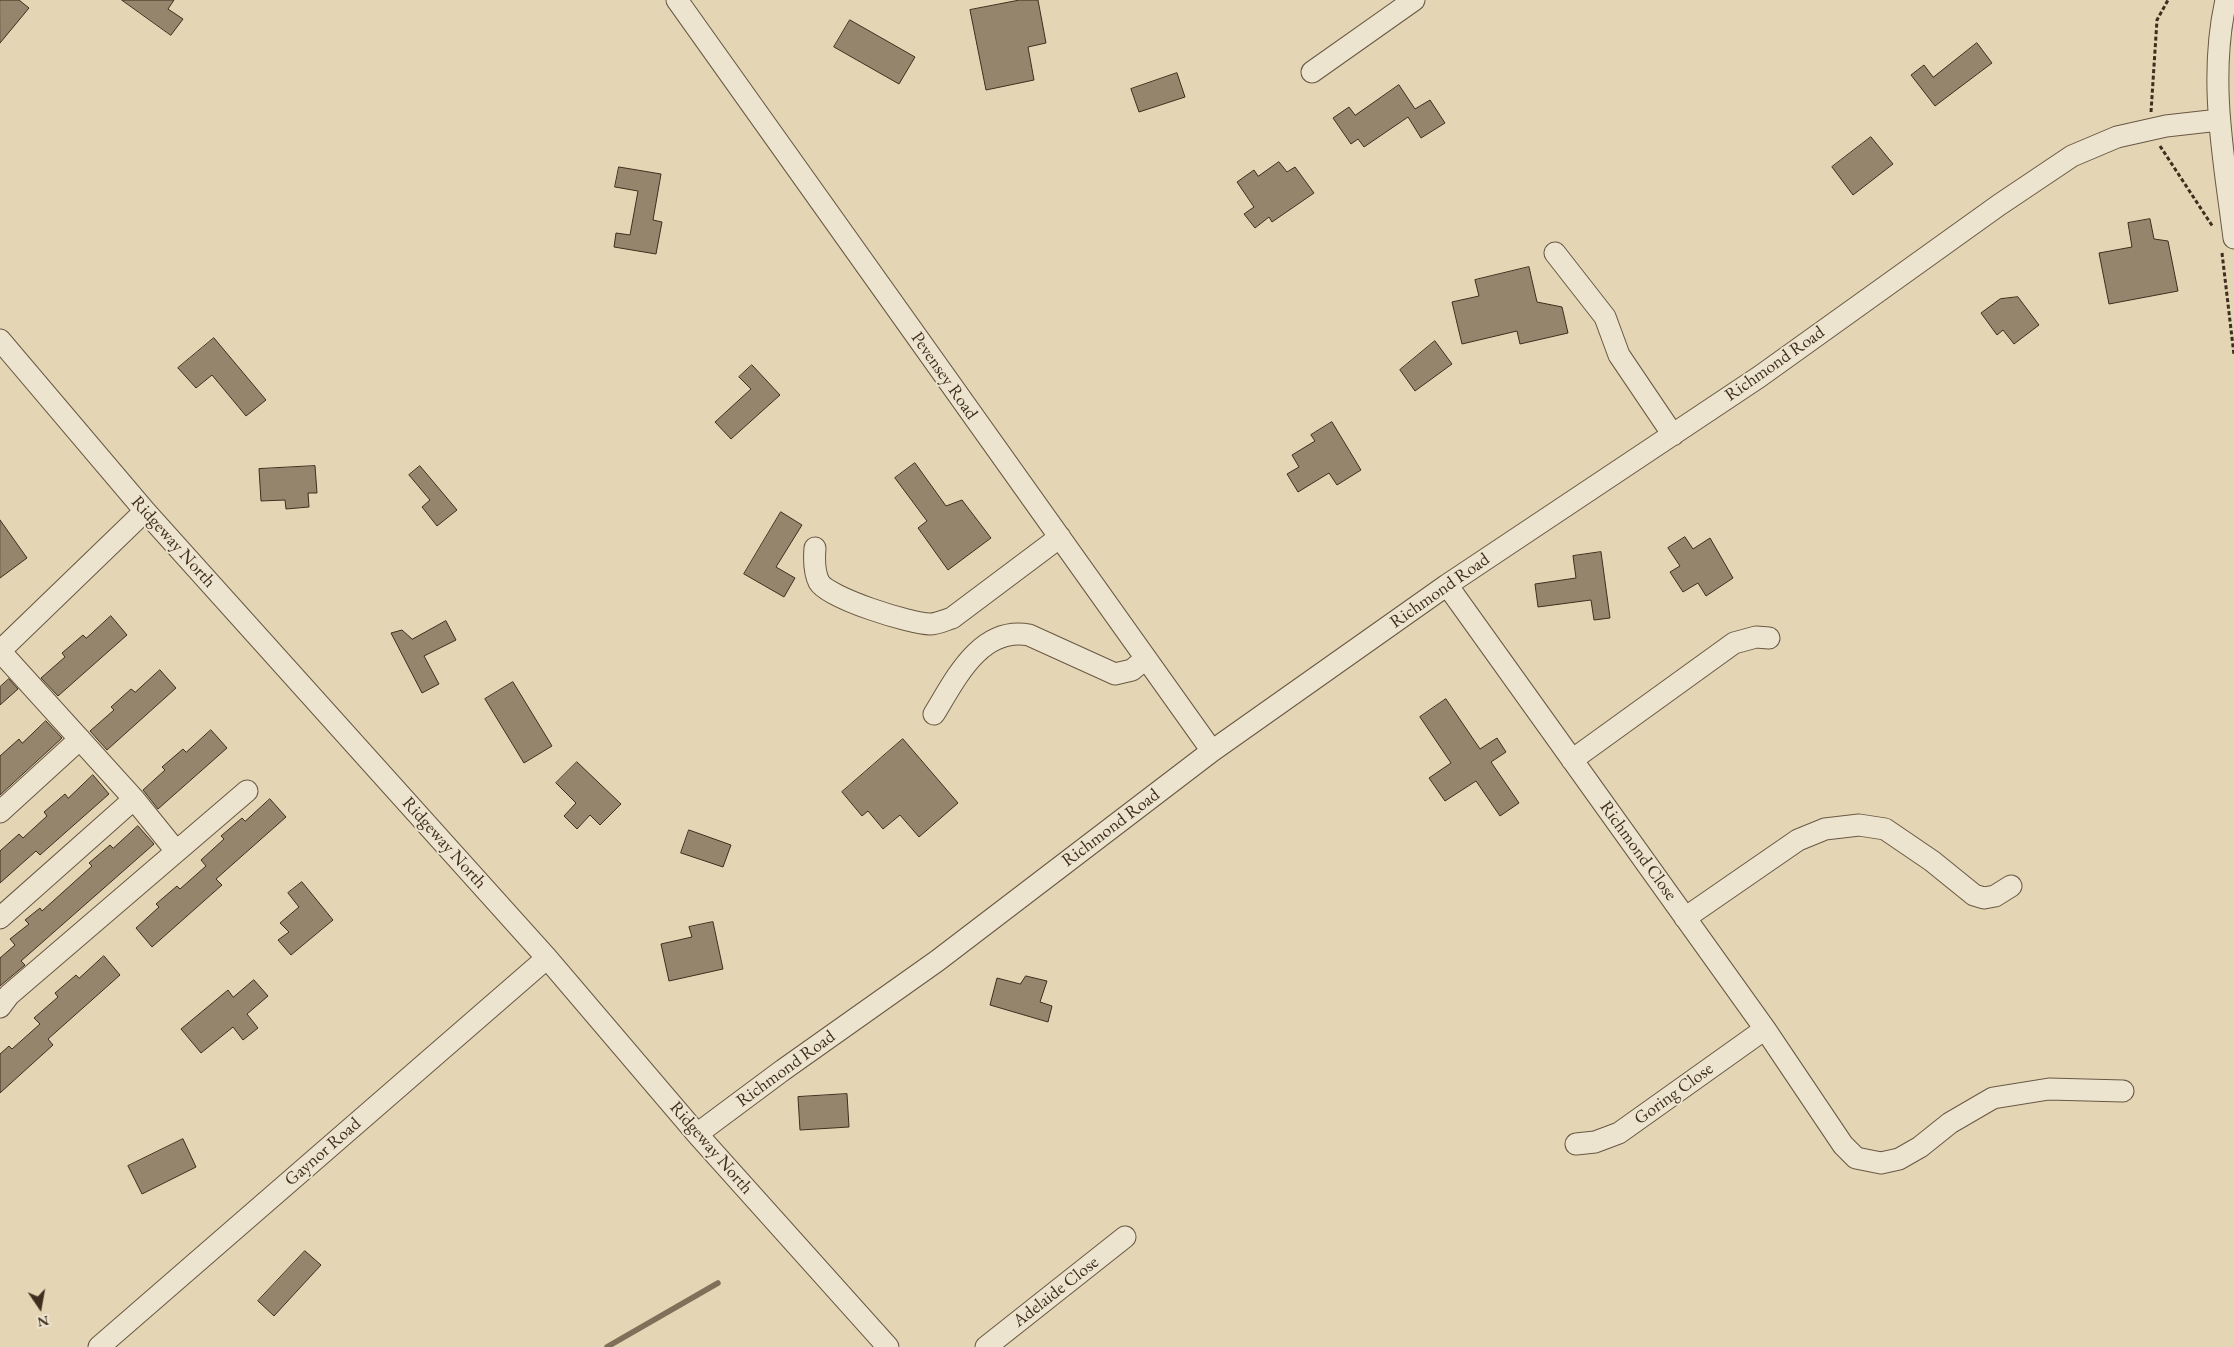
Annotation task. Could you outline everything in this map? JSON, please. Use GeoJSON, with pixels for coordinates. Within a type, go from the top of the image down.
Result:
{"type":"FeatureCollection","features":[{"type":"Feature","properties":{"kind":"street","name":"Pevensey Road"},"geometry":{"type":"LineString","coordinates":[[677,0],[1060,537],[1144,659],[1212,751]]}},
{"type":"Feature","properties":{"kind":"street"},"geometry":{"type":"LineString","coordinates":[[1312,72],[1414,0]]}},
{"type":"Feature","properties":{"kind":"street"},"geometry":{"type":"LineString","coordinates":[[2223,238],[2220,120],[2216,71],[2225,0]]}},
{"type":"Feature","properties":{"kind":"street","name":"Richmond Road"},"geometry":{"type":"LineString","coordinates":[[697,1134],[937,961],[1212,751],[1447,585],[1759,377],[1999,205],[2072,156],[2116,137],[2154,129],[2220,120]]}},
{"type":"Feature","properties":{"kind":"street"},"geometry":{"type":"LineString","coordinates":[[1555,254],[1605,317],[1619,355],[1672,435]]}},
{"type":"Feature","properties":{"kind":"street","name":"Ridgeway North"},"geometry":{"type":"LineString","coordinates":[[0,340],[145,510],[547,958],[697,1134],[888,1347]]}},
{"type":"Feature","properties":{"kind":"street"},"geometry":{"type":"LineString","coordinates":[[145,510],[0,651],[134,799],[176,852]]}},
{"type":"Feature","properties":{"kind":"street"},"geometry":{"type":"LineString","coordinates":[[815,548],[814,566],[820,583],[832,594],[906,621],[931,624],[952,618],[1060,537]]}},
{"type":"Feature","properties":{"kind":"street","name":"Richmond Close"},"geometry":{"type":"LineString","coordinates":[[1447,585],[1765,1029],[1843,1145],[1856,1158],[1881,1163],[1899,1159],[1920,1147],[1950,1122],[1993,1098],[2049,1089],[2123,1090]]}},
{"type":"Feature","properties":{"kind":"street"},"geometry":{"type":"LineString","coordinates":[[934,714],[968,660],[1004,635],[1019,633],[1029,635],[1115,674],[1132,670],[1144,659]]}},
{"type":"Feature","properties":{"kind":"street"},"geometry":{"type":"LineString","coordinates":[[1572,760],[1734,643],[1756,637],[1769,638]]}},
{"type":"Feature","properties":{"kind":"street"},"geometry":{"type":"LineString","coordinates":[[0,812],[80,739]]}},
{"type":"Feature","properties":{"kind":"street"},"geometry":{"type":"LineString","coordinates":[[0,1007],[9,995],[247,791]]}},
{"type":"Feature","properties":{"kind":"street"},"geometry":{"type":"LineString","coordinates":[[0,918],[134,799]]}},
{"type":"Feature","properties":{"kind":"street"},"geometry":{"type":"LineString","coordinates":[[1686,918],[1798,840],[1825,830],[1860,825],[1885,829],[1932,861],[1974,895],[1984,898],[1995,896],[2011,886]]}},
{"type":"Feature","properties":{"kind":"street","name":"Gaynor Road"},"geometry":{"type":"LineString","coordinates":[[99,1347],[547,958]]}},
{"type":"Feature","properties":{"kind":"street","name":"Goring Close"},"geometry":{"type":"LineString","coordinates":[[1576,1144],[1596,1142],[1619,1133],[1765,1029]]}},
{"type":"Feature","properties":{"kind":"street","name":"Adelaide Close"},"geometry":{"type":"LineString","coordinates":[[986,1347],[1125,1237]]}},
{"type":"Feature","properties":{"kind":"path"},"geometry":{"type":"LineString","coordinates":[[2168,0],[2157,20],[2151,118],[2160,147],[2223,238],[2234,355]]}},
{"type":"Feature","properties":{"kind":"building"},"geometry":{"type":"Polygon","coordinates":[[[0,0],[19,0],[29,8],[0,43],[0,0]]]}},
{"type":"Feature","properties":{"kind":"building"},"geometry":{"type":"Polygon","coordinates":[[[122,0],[174,0],[168,9],[183,19],[171,35],[122,0]]]}},
{"type":"Feature","properties":{"kind":"building"},"geometry":{"type":"Polygon","coordinates":[[[1020,0],[1038,0],[1046,43],[1028,47],[1034,80],[986,90],[970,10],[1020,0]]]}},
{"type":"Feature","properties":{"kind":"building"},"geometry":{"type":"Polygon","coordinates":[[[850,20],[915,57],[899,84],[834,47],[850,20]]]}},
{"type":"Feature","properties":{"kind":"building"},"geometry":{"type":"Polygon","coordinates":[[[1977,43],[1992,63],[1935,106],[1911,75],[1924,65],[1933,77],[1977,43]]]}},
{"type":"Feature","properties":{"kind":"building"},"geometry":{"type":"Polygon","coordinates":[[[1177,73],[1185,97],[1139,112],[1131,89],[1177,73]]]}},
{"type":"Feature","properties":{"kind":"building"},"geometry":{"type":"Polygon","coordinates":[[[1399,85],[1415,109],[1430,100],[1445,123],[1421,138],[1408,117],[1364,147],[1358,139],[1351,144],[1333,118],[1349,107],[1355,115],[1399,85]]]}},
{"type":"Feature","properties":{"kind":"building"},"geometry":{"type":"Polygon","coordinates":[[[1871,137],[1893,164],[1853,195],[1832,167],[1871,137]]]}},
{"type":"Feature","properties":{"kind":"building"},"geometry":{"type":"Polygon","coordinates":[[[1279,162],[1287,172],[1295,167],[1314,193],[1272,222],[1269,217],[1255,228],[1244,214],[1254,207],[1237,182],[1254,170],[1258,176],[1279,162]]]}},
{"type":"Feature","properties":{"kind":"building"},"geometry":{"type":"Polygon","coordinates":[[[619,167],[661,174],[653,220],[662,222],[656,254],[614,247],[616,233],[630,235],[638,191],[615,187],[619,167]]]}},
{"type":"Feature","properties":{"kind":"building"},"geometry":{"type":"Polygon","coordinates":[[[2150,219],[2154,239],[2168,241],[2178,291],[2109,304],[2099,253],[2132,247],[2128,223],[2150,219]]]}},
{"type":"Feature","properties":{"kind":"building"},"geometry":{"type":"Polygon","coordinates":[[[1529,267],[1537,302],[1562,307],[1568,333],[1520,344],[1517,331],[1462,344],[1452,302],[1479,296],[1475,280],[1529,267]]]}},
{"type":"Feature","properties":{"kind":"building"},"geometry":{"type":"Polygon","coordinates":[[[2018,297],[2039,325],[2014,344],[2003,330],[1997,335],[1981,313],[2000,299],[2018,297]]]}},
{"type":"Feature","properties":{"kind":"building"},"geometry":{"type":"Polygon","coordinates":[[[214,338],[266,400],[246,416],[212,375],[196,388],[178,368],[214,338]]]}},
{"type":"Feature","properties":{"kind":"building"},"geometry":{"type":"Polygon","coordinates":[[[1435,341],[1452,364],[1415,391],[1400,370],[1435,341]]]}},
{"type":"Feature","properties":{"kind":"building"},"geometry":{"type":"Polygon","coordinates":[[[752,365],[780,395],[731,439],[715,422],[751,389],[739,377],[752,365]]]}},
{"type":"Feature","properties":{"kind":"building"},"geometry":{"type":"Polygon","coordinates":[[[1332,422],[1361,470],[1337,485],[1329,473],[1298,492],[1287,474],[1299,467],[1292,455],[1315,441],[1311,435],[1332,422]]]}},
{"type":"Feature","properties":{"kind":"building"},"geometry":{"type":"Polygon","coordinates":[[[915,463],[946,506],[962,500],[991,538],[948,570],[918,528],[927,521],[895,478],[915,463]]]}},
{"type":"Feature","properties":{"kind":"building"},"geometry":{"type":"Polygon","coordinates":[[[315,466],[317,493],[308,493],[309,507],[286,509],[285,500],[261,501],[259,469],[315,466]]]}},
{"type":"Feature","properties":{"kind":"building"},"geometry":{"type":"Polygon","coordinates":[[[420,466],[457,510],[437,526],[422,507],[430,500],[409,475],[420,466]]]}},
{"type":"Feature","properties":{"kind":"building"},"geometry":{"type":"Polygon","coordinates":[[[781,512],[802,525],[776,567],[795,578],[784,597],[744,574],[781,512]]]}},
{"type":"Feature","properties":{"kind":"building"},"geometry":{"type":"Polygon","coordinates":[[[0,520],[27,558],[0,578],[0,520]]]}},
{"type":"Feature","properties":{"kind":"building"},"geometry":{"type":"Polygon","coordinates":[[[1685,537],[1693,549],[1710,538],[1733,578],[1706,596],[1698,583],[1683,592],[1670,572],[1680,566],[1668,548],[1685,537]]]}},
{"type":"Feature","properties":{"kind":"building"},"geometry":{"type":"Polygon","coordinates":[[[1601,552],[1610,618],[1594,620],[1591,600],[1538,607],[1535,584],[1576,578],[1573,556],[1601,552]]]}},
{"type":"Feature","properties":{"kind":"building"},"geometry":{"type":"Polygon","coordinates":[[[111,616],[127,635],[58,696],[41,678],[65,657],[62,653],[83,635],[86,638],[111,616]]]}},
{"type":"Feature","properties":{"kind":"building"},"geometry":{"type":"Polygon","coordinates":[[[446,621],[456,640],[424,656],[439,684],[422,693],[391,633],[402,630],[412,639],[446,621]]]}},
{"type":"Feature","properties":{"kind":"building"},"geometry":{"type":"Polygon","coordinates":[[[160,670],[176,688],[107,750],[90,731],[114,710],[111,707],[131,689],[135,692],[160,670]]]}},
{"type":"Feature","properties":{"kind":"building"},"geometry":{"type":"Polygon","coordinates":[[[9,679],[18,689],[0,705],[0,687],[9,679]]]}},
{"type":"Feature","properties":{"kind":"building"},"geometry":{"type":"Polygon","coordinates":[[[513,682],[552,746],[524,763],[485,699],[513,682]]]}},
{"type":"Feature","properties":{"kind":"building"},"geometry":{"type":"Polygon","coordinates":[[[1446,699],[1480,749],[1497,738],[1506,752],[1491,762],[1519,803],[1500,816],[1476,781],[1445,801],[1429,778],[1451,763],[1420,717],[1446,699]]]}},
{"type":"Feature","properties":{"kind":"building"},"geometry":{"type":"Polygon","coordinates":[[[46,721],[62,738],[0,795],[0,756],[19,739],[22,743],[46,721]]]}},
{"type":"Feature","properties":{"kind":"building"},"geometry":{"type":"Polygon","coordinates":[[[211,730],[227,748],[158,809],[143,790],[165,770],[162,767],[183,749],[186,752],[211,730]]]}},
{"type":"Feature","properties":{"kind":"building"},"geometry":{"type":"Polygon","coordinates":[[[903,739],[958,803],[919,837],[900,815],[883,829],[868,811],[862,816],[842,792],[903,739]]]}},
{"type":"Feature","properties":{"kind":"building"},"geometry":{"type":"Polygon","coordinates":[[[577,762],[621,804],[600,825],[590,815],[577,829],[564,816],[576,803],[556,783],[577,762]]]}},
{"type":"Feature","properties":{"kind":"building"},"geometry":{"type":"Polygon","coordinates":[[[93,775],[109,794],[40,855],[36,851],[0,883],[0,851],[19,834],[23,838],[47,816],[44,812],[65,794],[68,798],[93,775]]]}},
{"type":"Feature","properties":{"kind":"building"},"geometry":{"type":"Polygon","coordinates":[[[270,799],[286,817],[216,879],[222,885],[152,947],[136,928],[159,907],[156,904],[177,886],[180,889],[206,866],[201,860],[224,839],[221,836],[242,818],[245,821],[270,799]]]}},
{"type":"Feature","properties":{"kind":"building"},"geometry":{"type":"Polygon","coordinates":[[[138,826],[154,844],[21,961],[25,965],[0,986],[0,958],[15,945],[10,939],[29,924],[25,920],[40,908],[42,911],[92,866],[89,863],[110,845],[113,848],[138,826]]]}},
{"type":"Feature","properties":{"kind":"building"},"geometry":{"type":"Polygon","coordinates":[[[689,830],[731,845],[723,867],[681,853],[689,830]]]}},
{"type":"Feature","properties":{"kind":"building"},"geometry":{"type":"Polygon","coordinates":[[[302,882],[333,920],[291,955],[278,940],[289,932],[280,923],[299,907],[288,893],[302,882]]]}},
{"type":"Feature","properties":{"kind":"building"},"geometry":{"type":"Polygon","coordinates":[[[713,922],[723,969],[669,981],[661,944],[692,937],[689,927],[713,922]]]}},
{"type":"Feature","properties":{"kind":"building"},"geometry":{"type":"Polygon","coordinates":[[[104,956],[120,975],[48,1039],[53,1045],[0,1093],[0,1054],[9,1046],[12,1049],[40,1024],[34,1018],[58,997],[55,993],[76,975],[79,978],[104,956]]]}},
{"type":"Feature","properties":{"kind":"building"},"geometry":{"type":"Polygon","coordinates":[[[1026,976],[1047,981],[1040,1002],[1052,1006],[1048,1022],[990,1005],[997,978],[1020,984],[1026,976]]]}},
{"type":"Feature","properties":{"kind":"building"},"geometry":{"type":"Polygon","coordinates":[[[254,980],[268,996],[247,1014],[258,1028],[243,1040],[233,1027],[201,1053],[181,1029],[228,990],[233,997],[254,980]]]}},
{"type":"Feature","properties":{"kind":"building"},"geometry":{"type":"Polygon","coordinates":[[[847,1094],[849,1127],[800,1130],[798,1097],[847,1094]]]}},
{"type":"Feature","properties":{"kind":"building"},"geometry":{"type":"Polygon","coordinates":[[[183,1139],[196,1167],[142,1194],[128,1166],[183,1139]]]}},
{"type":"Feature","properties":{"kind":"building"},"geometry":{"type":"Polygon","coordinates":[[[305,1251],[321,1265],[274,1316],[258,1301],[305,1251]]]}},
{"type":"Feature","properties":{"kind":"waterway"},"geometry":{"type":"LineString","coordinates":[[607,1347],[718,1283]]}}]}
